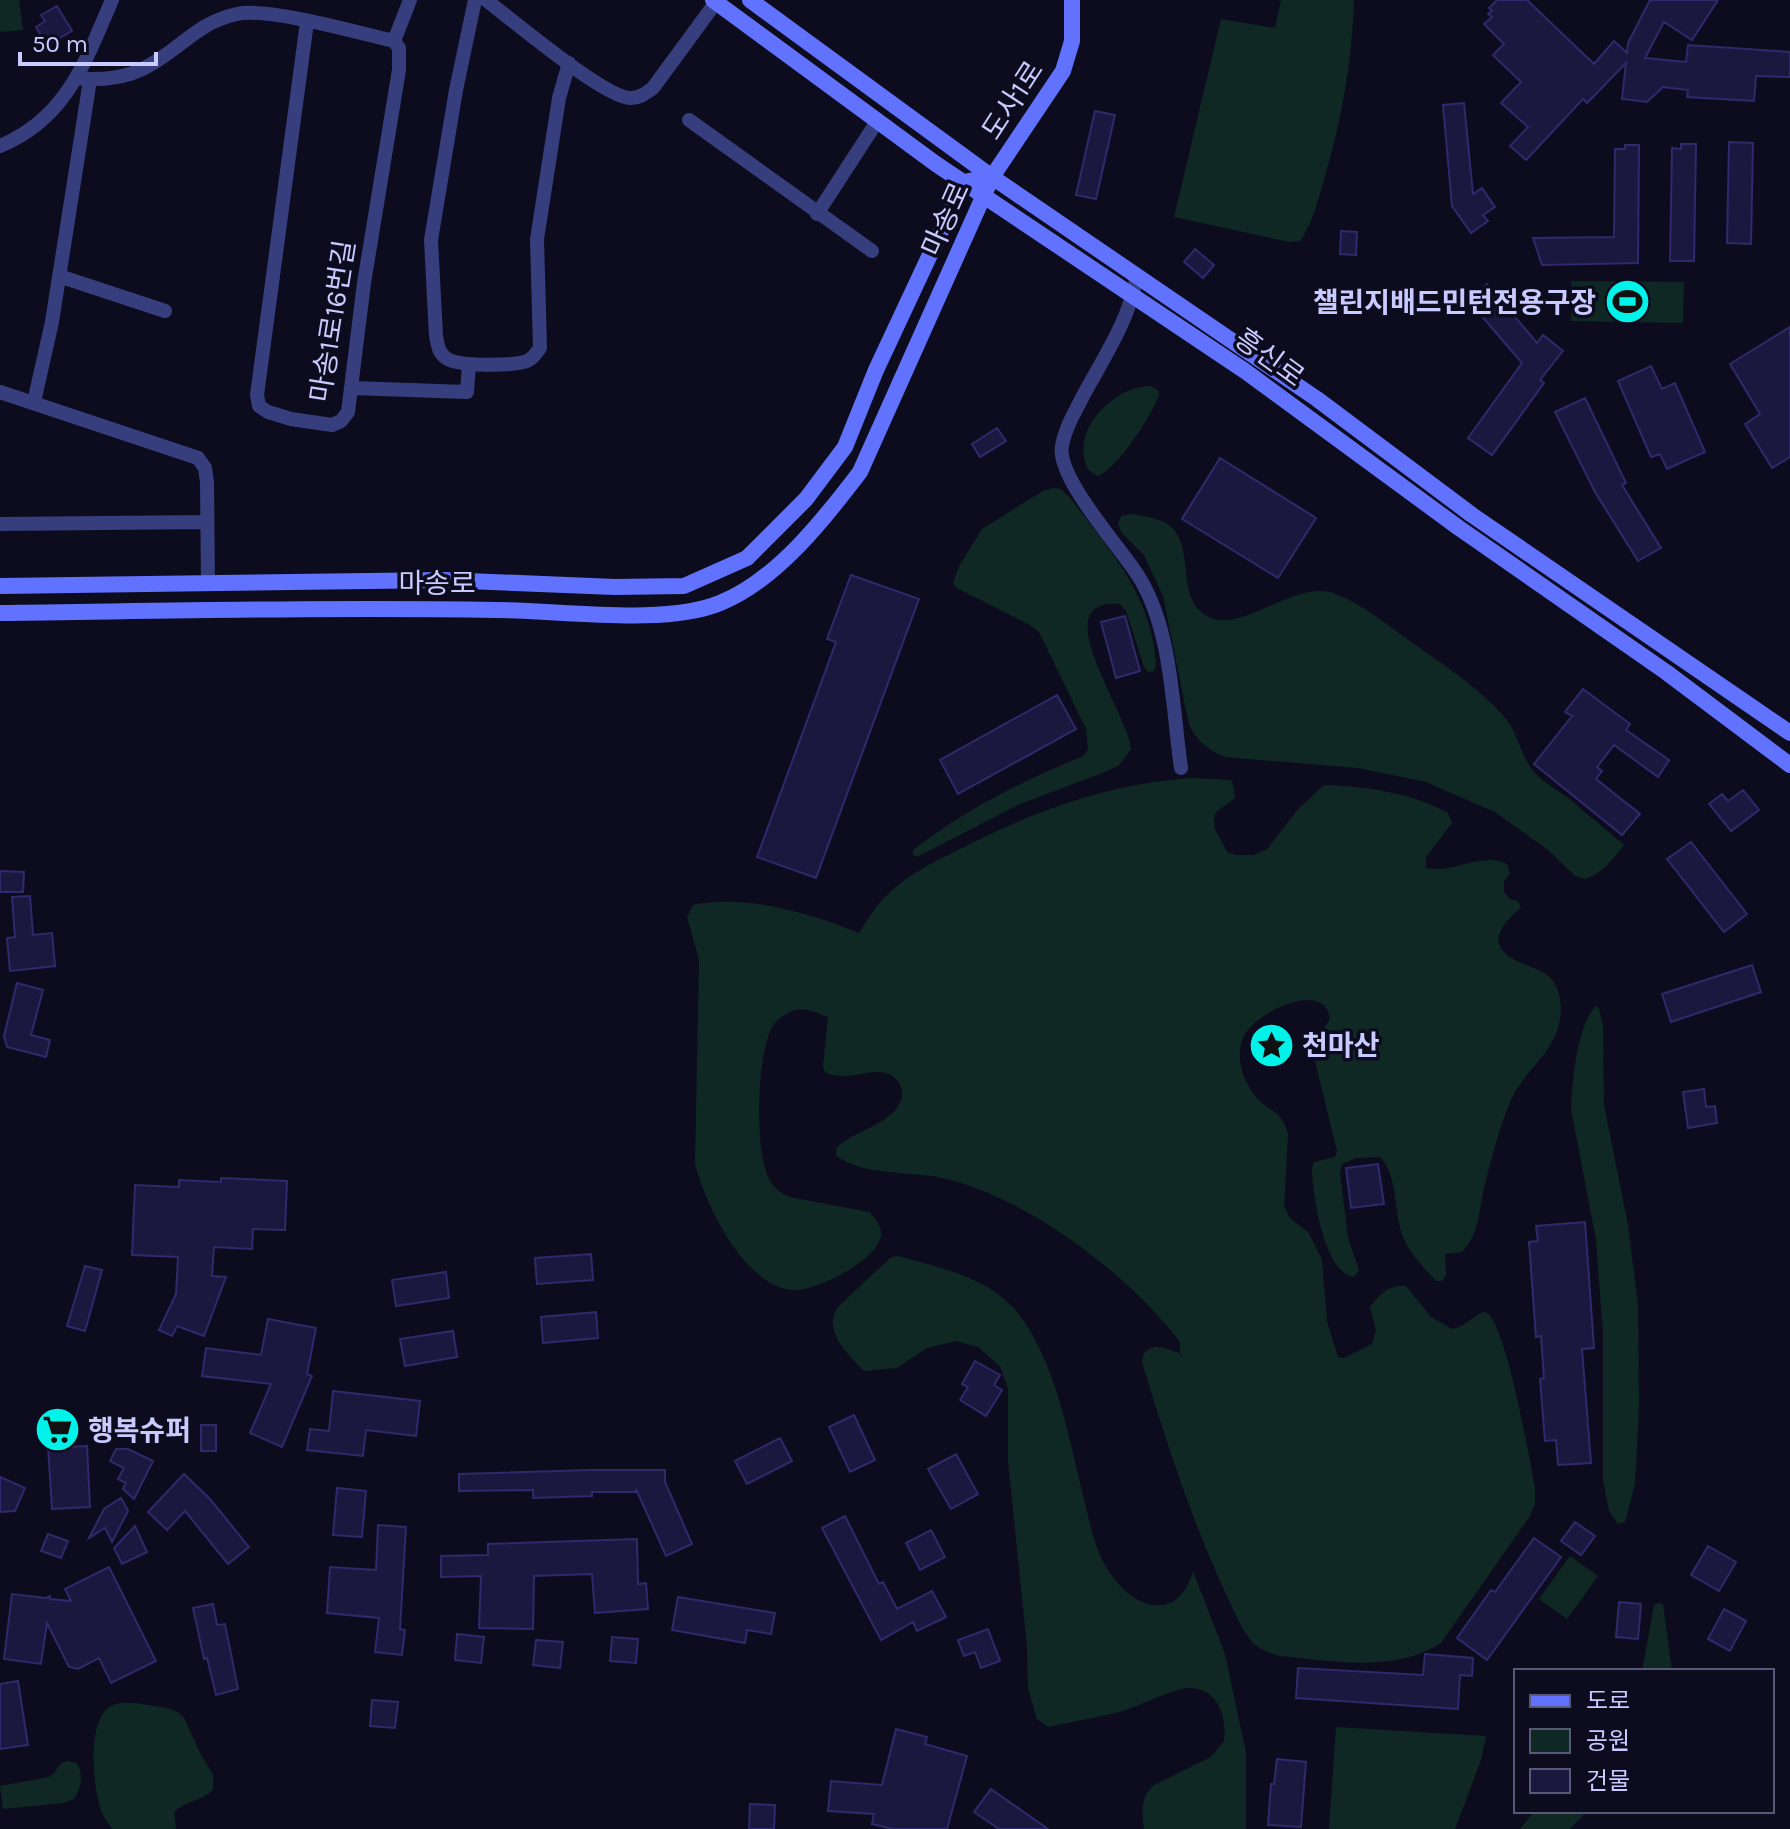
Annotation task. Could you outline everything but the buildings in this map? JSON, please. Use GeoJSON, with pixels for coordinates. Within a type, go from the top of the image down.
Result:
{"type":"FeatureCollection","features":[{"type":"Feature","properties":{"kind":"street"},"geometry":{"type":"LineString","coordinates":[[34,402],[59,276],[84,79],[112,0]]}},
{"type":"Feature","properties":{"kind":"street"},"geometry":{"type":"LineString","coordinates":[[0,146],[46,120],[84,79],[124,76],[149,66],[205,25],[232,15],[264,12],[394,41],[410,0]]}},
{"type":"Feature","properties":{"kind":"street"},"geometry":{"type":"LineString","coordinates":[[475,0],[456,90],[431,240],[438,350],[448,360],[469,364],[523,362],[533,357],[540,348],[537,239],[559,98],[569,63]]}},
{"type":"Feature","properties":{"kind":"street"},"geometry":{"type":"LineString","coordinates":[[486,0],[569,63],[615,94],[629,98],[641,96],[653,88],[715,1]]}},
{"type":"Feature","properties":{"kind":"street","name":"흥신로"},"geometry":{"type":"LineString","coordinates":[[750,0],[992,177],[1317,399],[1472,515],[1790,733]]}},
{"type":"Feature","properties":{"kind":"street","name":"도사1로"},"geometry":{"type":"LineString","coordinates":[[992,177],[1063,71],[1072,41],[1072,0]]}},
{"type":"Feature","properties":{"kind":"street","name":"흥신로"},"geometry":{"type":"LineString","coordinates":[[715,1],[984,196],[1245,371],[1459,528],[1666,672],[1790,765]]}},
{"type":"Feature","properties":{"kind":"street","name":"마송1로16번길"},"geometry":{"type":"LineString","coordinates":[[307,22],[257,395],[259,406],[268,412],[332,425],[341,421],[348,412],[364,283],[399,70],[399,48],[394,41]]}},
{"type":"Feature","properties":{"kind":"street"},"geometry":{"type":"LineString","coordinates":[[689,120],[872,251]]}},
{"type":"Feature","properties":{"kind":"street"},"geometry":{"type":"LineString","coordinates":[[817,214],[878,120]]}},
{"type":"Feature","properties":{"kind":"street","name":"마송로"},"geometry":{"type":"LineString","coordinates":[[0,586],[444,580],[615,587],[684,586],[747,558],[806,499],[845,447],[876,370],[964,182],[992,177]]}},
{"type":"Feature","properties":{"kind":"street","name":"마송로"},"geometry":{"type":"LineString","coordinates":[[0,613],[312,608],[666,615],[720,604],[764,578],[830,512],[860,472],[992,177]]}},
{"type":"Feature","properties":{"kind":"street"},"geometry":{"type":"LineString","coordinates":[[1137,275],[1134,295],[1071,419],[1061,449],[1068,478],[1121,550],[1152,600],[1163,636],[1181,768]]}},
{"type":"Feature","properties":{"kind":"street"},"geometry":{"type":"LineString","coordinates":[[59,276],[165,311]]}},
{"type":"Feature","properties":{"kind":"street"},"geometry":{"type":"LineString","coordinates":[[352,388],[467,392],[469,364]]}},
{"type":"Feature","properties":{"kind":"street"},"geometry":{"type":"LineString","coordinates":[[0,392],[198,458],[205,468],[207,482],[208,583]]}},
{"type":"Feature","properties":{"kind":"street"},"geometry":{"type":"LineString","coordinates":[[0,524],[207,522]]}},
{"type":"Feature","properties":{"kind":"green space"},"geometry":{"type":"Polygon","coordinates":[[[0,0],[19,0],[23,30],[0,32],[0,0]]]}},
{"type":"Feature","properties":{"kind":"green space"},"geometry":{"type":"Polygon","coordinates":[[[1281,0],[1354,0],[1348,70],[1329,161],[1308,228],[1300,241],[1289,242],[1174,217],[1221,19],[1275,28],[1281,0]]]}},
{"type":"Feature","properties":{"kind":"green space","name":"챌린지배드민턴전용구장"},"geometry":{"type":"Polygon","coordinates":[[[1571,281],[1684,282],[1683,323],[1571,321],[1571,281]]]}},
{"type":"Feature","properties":{"kind":"green space"},"geometry":{"type":"Polygon","coordinates":[[[1150,386],[1158,390],[1159,395],[1142,427],[1106,471],[1098,476],[1092,473],[1085,461],[1084,444],[1094,419],[1113,399],[1125,392],[1150,386]]]}},
{"type":"Feature","properties":{"kind":"green space"},"geometry":{"type":"Polygon","coordinates":[[[1061,489],[1070,498],[1114,556],[1147,618],[1156,666],[1154,671],[1148,672],[1126,611],[1120,604],[1098,607],[1089,619],[1089,638],[1096,661],[1127,732],[1131,749],[1119,765],[1020,804],[917,857],[913,855],[913,850],[954,821],[1016,786],[1083,756],[1088,749],[1086,729],[1039,632],[953,583],[959,566],[982,529],[1043,491],[1061,489]]]}},
{"type":"Feature","properties":{"kind":"green space"},"geometry":{"type":"Polygon","coordinates":[[[1130,514],[1162,521],[1178,535],[1192,599],[1198,609],[1209,617],[1223,620],[1238,618],[1304,593],[1320,591],[1346,598],[1373,614],[1484,696],[1510,725],[1535,773],[1624,845],[1602,870],[1585,879],[1575,876],[1548,850],[1495,812],[1426,782],[1358,768],[1225,757],[1208,748],[1189,725],[1163,596],[1144,555],[1121,532],[1118,523],[1121,516],[1130,514]]]}},
{"type":"Feature","properties":{"kind":"green space"},"geometry":{"type":"Polygon","coordinates":[[[1194,778],[1232,780],[1235,798],[1216,812],[1214,819],[1215,829],[1227,852],[1236,855],[1254,855],[1267,849],[1298,809],[1324,785],[1388,792],[1419,800],[1448,813],[1452,823],[1426,857],[1426,868],[1447,868],[1488,860],[1507,864],[1510,874],[1504,881],[1504,892],[1510,899],[1518,901],[1521,908],[1502,929],[1499,943],[1508,956],[1548,976],[1559,996],[1561,1007],[1555,1035],[1510,1102],[1493,1153],[1472,1237],[1462,1252],[1445,1254],[1446,1275],[1442,1281],[1436,1281],[1405,1241],[1398,1220],[1391,1175],[1380,1157],[1356,1158],[1342,1164],[1340,1173],[1348,1238],[1359,1270],[1354,1277],[1335,1262],[1328,1248],[1317,1213],[1312,1168],[1314,1162],[1335,1157],[1337,1151],[1313,1053],[1315,1043],[1330,1019],[1325,1007],[1316,1001],[1303,1000],[1273,1010],[1249,1029],[1241,1046],[1240,1061],[1247,1084],[1256,1097],[1278,1116],[1288,1134],[1284,1207],[1291,1219],[1309,1233],[1322,1260],[1327,1321],[1338,1357],[1344,1358],[1372,1344],[1376,1330],[1370,1307],[1385,1291],[1406,1286],[1431,1317],[1452,1329],[1484,1312],[1492,1319],[1508,1361],[1535,1487],[1535,1503],[1530,1516],[1441,1643],[1404,1658],[1363,1663],[1280,1656],[1253,1643],[1238,1620],[1201,1537],[1142,1362],[1144,1353],[1153,1348],[1162,1347],[1180,1353],[1180,1342],[1159,1316],[1104,1265],[1073,1241],[1007,1202],[974,1187],[942,1178],[872,1170],[846,1162],[836,1155],[836,1149],[851,1137],[888,1117],[900,1102],[902,1094],[895,1078],[882,1072],[840,1076],[825,1072],[828,1017],[801,1009],[784,1015],[773,1026],[767,1039],[760,1080],[761,1149],[770,1181],[783,1194],[869,1212],[879,1224],[881,1233],[871,1253],[846,1272],[816,1286],[793,1290],[775,1285],[759,1275],[730,1241],[708,1201],[695,1164],[699,960],[687,917],[693,905],[734,902],[778,907],[859,933],[880,903],[903,881],[984,837],[1042,812],[1101,793],[1194,778]]]}},
{"type":"Feature","properties":{"kind":"green space"},"geometry":{"type":"Polygon","coordinates":[[[1596,1006],[1603,1027],[1604,1105],[1628,1225],[1638,1305],[1639,1406],[1635,1484],[1625,1522],[1618,1524],[1609,1511],[1603,1480],[1603,1333],[1596,1240],[1571,1109],[1580,1040],[1596,1006]]]}},
{"type":"Feature","properties":{"kind":"green space"},"geometry":{"type":"Polygon","coordinates":[[[897,1256],[946,1269],[992,1290],[1017,1312],[1030,1331],[1059,1400],[1097,1548],[1121,1587],[1143,1602],[1168,1604],[1182,1593],[1193,1571],[1225,1654],[1246,1753],[1246,1829],[1144,1829],[1143,1805],[1149,1790],[1211,1757],[1224,1741],[1221,1710],[1202,1690],[1181,1689],[1122,1711],[1048,1727],[1037,1719],[1028,1688],[1027,1646],[1008,1461],[1008,1388],[1000,1366],[978,1347],[956,1341],[927,1348],[897,1368],[864,1371],[844,1349],[835,1333],[833,1324],[838,1307],[890,1258],[897,1256]]]}},
{"type":"Feature","properties":{"kind":"green space"},"geometry":{"type":"Polygon","coordinates":[[[1570,1556],[1598,1576],[1567,1619],[1539,1599],[1570,1556]]]}},
{"type":"Feature","properties":{"kind":"green space"},"geometry":{"type":"Polygon","coordinates":[[[1663,1604],[1672,1669],[1642,1669],[1654,1605],[1663,1604]]]}},
{"type":"Feature","properties":{"kind":"green space"},"geometry":{"type":"Polygon","coordinates":[[[135,1703],[178,1712],[213,1774],[213,1790],[174,1812],[176,1829],[112,1829],[101,1810],[94,1767],[95,1734],[99,1720],[106,1710],[116,1704],[135,1703]]]}},
{"type":"Feature","properties":{"kind":"green space"},"geometry":{"type":"Polygon","coordinates":[[[1336,1727],[1486,1736],[1481,1760],[1455,1829],[1329,1829],[1336,1727]]]}},
{"type":"Feature","properties":{"kind":"green space"},"geometry":{"type":"Polygon","coordinates":[[[66,1761],[77,1763],[81,1776],[74,1799],[63,1803],[3,1809],[0,1786],[49,1777],[66,1761]]]}},
{"type":"Feature","properties":{"kind":"green space"},"geometry":{"type":"Polygon","coordinates":[[[1532,1813],[1585,1813],[1570,1829],[1520,1829],[1532,1813]]]}},
{"type":"Feature","properties":{"kind":"place","name":"챌린지배드민턴전용구장"},"geometry":{"type":"Point","coordinates":[1627,302]}},
{"type":"Feature","properties":{"kind":"place","name":"천마산"},"geometry":{"type":"Point","coordinates":[1271,1045]}},
{"type":"Feature","properties":{"kind":"place","name":"행복슈퍼"},"geometry":{"type":"Point","coordinates":[57,1430]}}]}
